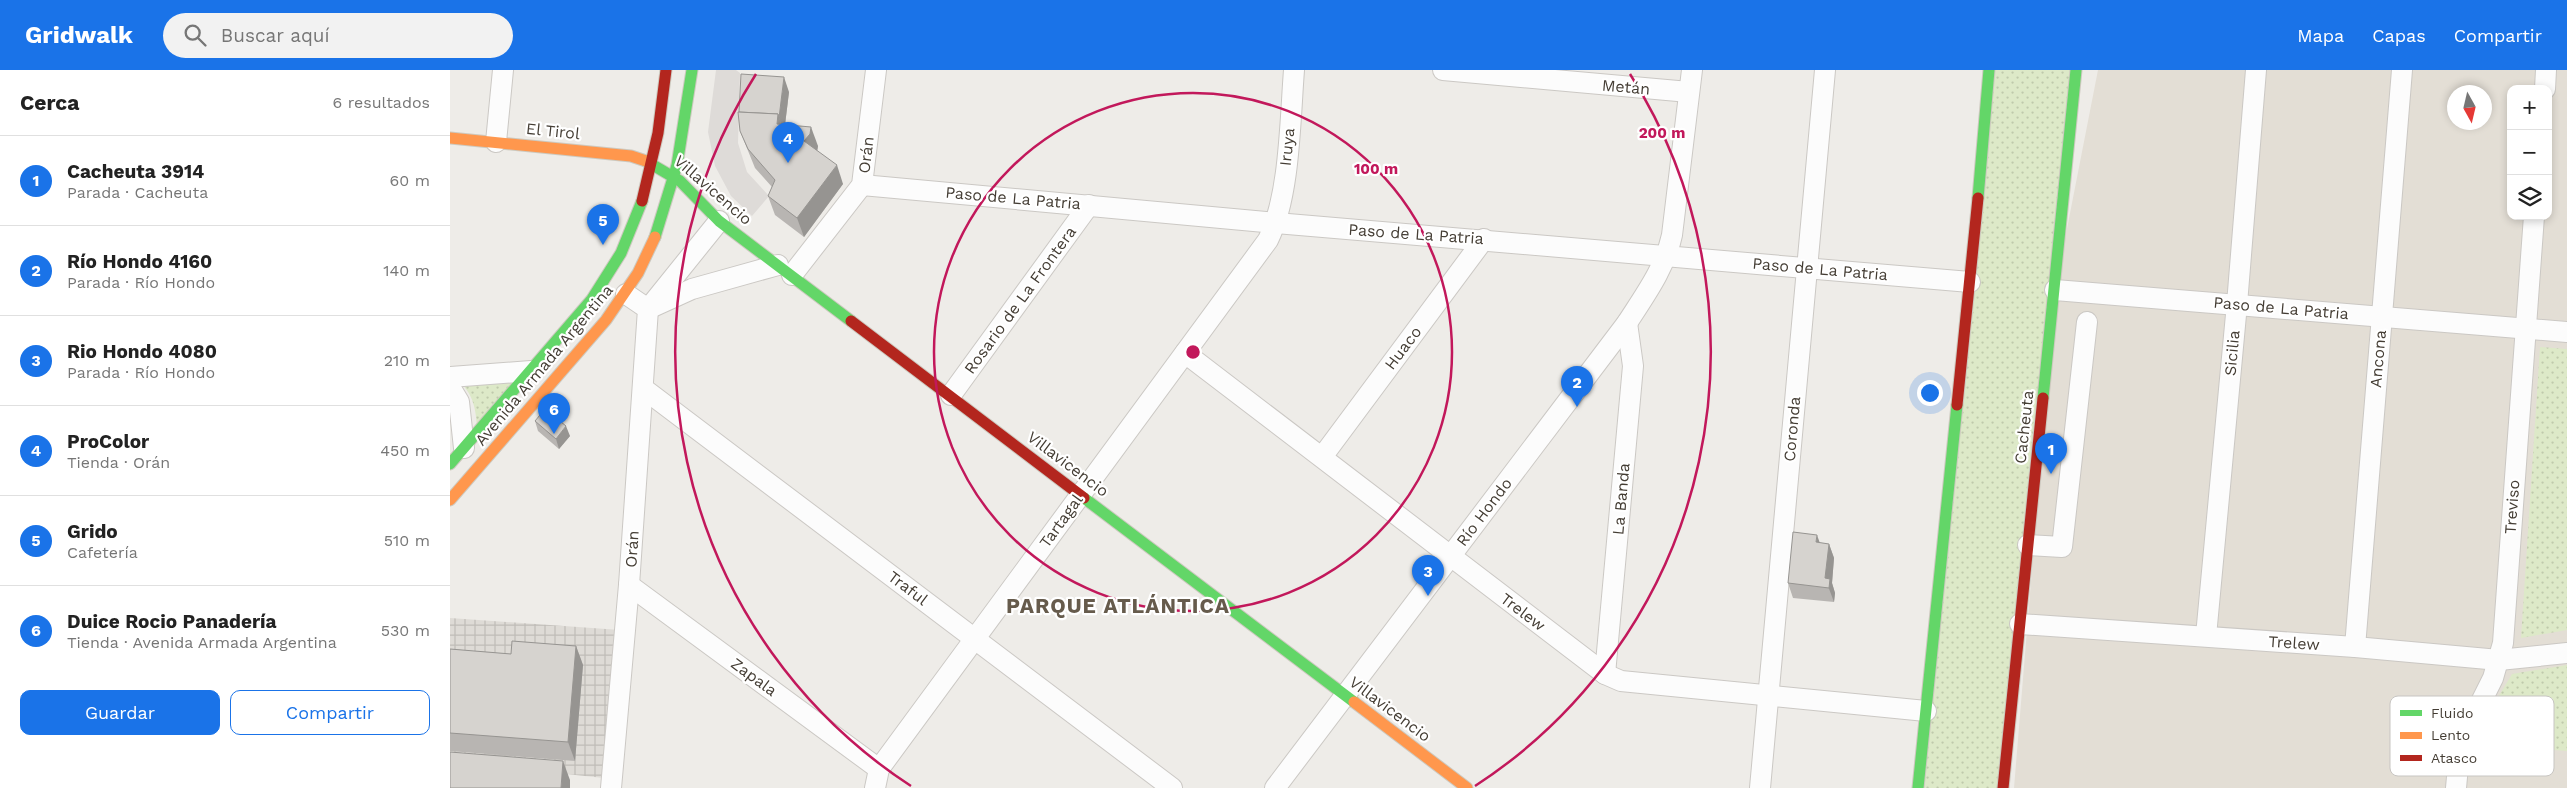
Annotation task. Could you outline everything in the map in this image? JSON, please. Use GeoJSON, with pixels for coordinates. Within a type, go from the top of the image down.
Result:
{"type":"FeatureCollection","features":[{"type":"Feature","properties":{"kind":"street"},"geometry":{"type":"LineString","coordinates":[[496,142],[503,70]]}},
{"type":"Feature","properties":{"kind":"street","name":"Avenida Armada Argentina"},"geometry":{"type":"LineString","coordinates":[[450,464],[586,307],[617,260],[636,219],[653,162],[666,70]]}},
{"type":"Feature","properties":{"kind":"street","name":"Avenida Armada Argentina"},"geometry":{"type":"LineString","coordinates":[[450,500],[594,335],[626,294],[647,256],[677,176],[692,70]]}},
{"type":"Feature","properties":{"kind":"street","name":"Orán"},"geometry":{"type":"LineString","coordinates":[[785,270],[862,185],[876,70]]}},
{"type":"Feature","properties":{"kind":"street","name":"Iruya"},"geometry":{"type":"LineString","coordinates":[[1276,223],[1282,199],[1294,70]]}},
{"type":"Feature","properties":{"kind":"street","name":"Metán"},"geometry":{"type":"LineString","coordinates":[[1442,70],[1689,92]]}},
{"type":"Feature","properties":{"kind":"street"},"geometry":{"type":"LineString","coordinates":[[1668,256],[1692,70]]}},
{"type":"Feature","properties":{"kind":"street","name":"Coronda"},"geometry":{"type":"LineString","coordinates":[[1760,788],[1824,70]]}},
{"type":"Feature","properties":{"kind":"street"},"geometry":{"type":"LineString","coordinates":[[1918,788],[1970,282],[1989,70]]}},
{"type":"Feature","properties":{"kind":"street","name":"Cacheuta"},"geometry":{"type":"LineString","coordinates":[[2004,788],[2076,70]]}},
{"type":"Feature","properties":{"kind":"street","name":"Sicilia"},"geometry":{"type":"LineString","coordinates":[[2206,636],[2237,304],[2256,70]]}},
{"type":"Feature","properties":{"kind":"street","name":"Ancona"},"geometry":{"type":"LineString","coordinates":[[2355,647],[2402,70]]}},
{"type":"Feature","properties":{"kind":"street"},"geometry":{"type":"LineString","coordinates":[[2544,85],[2546,70]]}},
{"type":"Feature","properties":{"kind":"street","name":"El Tirol"},"geometry":{"type":"LineString","coordinates":[[450,138],[632,156],[653,162]]}},
{"type":"Feature","properties":{"kind":"street","name":"Villavicencio"},"geometry":{"type":"LineString","coordinates":[[653,162],[677,176],[719,221],[1467,788]]}},
{"type":"Feature","properties":{"kind":"street","name":"Paso de La Patria"},"geometry":{"type":"LineString","coordinates":[[862,185],[1276,223],[1484,239],[1970,282]]}},
{"type":"Feature","properties":{"kind":"street","name":"Rosario de La Frontera"},"geometry":{"type":"LineString","coordinates":[[951,396],[1089,205]]}},
{"type":"Feature","properties":{"kind":"street","name":"Treviso"},"geometry":{"type":"LineString","coordinates":[[2484,696],[2493,678],[2503,643],[2524,328],[2534,220]]}},
{"type":"Feature","properties":{"kind":"street"},"geometry":{"type":"LineString","coordinates":[[648,309],[719,221]]}},
{"type":"Feature","properties":{"kind":"street","name":"Tartagal"},"geometry":{"type":"LineString","coordinates":[[877,779],[975,638],[1268,240],[1276,223]]}},
{"type":"Feature","properties":{"kind":"street","name":"Huaco"},"geometry":{"type":"LineString","coordinates":[[1322,457],[1484,239]]}},
{"type":"Feature","properties":{"kind":"street","name":"Río Hondo"},"geometry":{"type":"LineString","coordinates":[[1275,788],[1627,323],[1668,256]]}},
{"type":"Feature","properties":{"kind":"street"},"geometry":{"type":"LineString","coordinates":[[648,309],[692,289],[785,270]]}},
{"type":"Feature","properties":{"kind":"street","name":"Paso de La Patria"},"geometry":{"type":"LineString","coordinates":[[2054,290],[2567,332]]}},
{"type":"Feature","properties":{"kind":"street"},"geometry":{"type":"LineString","coordinates":[[626,294],[648,309]]}},
{"type":"Feature","properties":{"kind":"street","name":"Orán"},"geometry":{"type":"LineString","coordinates":[[611,788],[629,585],[648,309]]}},
{"type":"Feature","properties":{"kind":"street"},"geometry":{"type":"LineString","coordinates":[[2028,545],[2062,547],[2087,322]]}},
{"type":"Feature","properties":{"kind":"street","name":"La Banda"},"geometry":{"type":"LineString","coordinates":[[1605,674],[1633,366],[1627,323]]}},
{"type":"Feature","properties":{"kind":"street","name":"Trelew"},"geometry":{"type":"LineString","coordinates":[[1184,353],[1605,674],[1621,681],[1926,711]]}},
{"type":"Feature","properties":{"kind":"street"},"geometry":{"type":"LineString","coordinates":[[450,376],[531,371]]}},
{"type":"Feature","properties":{"kind":"street"},"geometry":{"type":"LineString","coordinates":[[450,387],[459,402],[464,448]]}},
{"type":"Feature","properties":{"kind":"street","name":"Traful"},"geometry":{"type":"LineString","coordinates":[[644,388],[1172,788]]}},
{"type":"Feature","properties":{"kind":"street","name":"Zapala"},"geometry":{"type":"LineString","coordinates":[[629,585],[877,779]]}},
{"type":"Feature","properties":{"kind":"street","name":"Trelew"},"geometry":{"type":"LineString","coordinates":[[2020,624],[2355,647],[2499,660],[2567,653]]}},
{"type":"Feature","properties":{"kind":"shaded area"},"geometry":{"type":"Polygon","coordinates":[[[716,70],[736,70],[740,73],[738,143],[747,172],[769,196],[752,216],[731,196],[715,166],[708,132],[716,70]]]}},
{"type":"Feature","properties":{"kind":"shaded area"},"geometry":{"type":"Polygon","coordinates":[[[2098,70],[2567,70],[2567,788],[2014,788],[2055,290],[2098,70]]]}},
{"type":"Feature","properties":{"kind":"shaded area"},"geometry":{"type":"Polygon","coordinates":[[[450,618],[620,630],[604,778],[450,762],[450,618]]]}},
{"type":"Feature","properties":{"kind":"green space"},"geometry":{"type":"Polygon","coordinates":[[[1989,70],[2076,70],[2003,788],[1918,788],[1989,70]]]}},
{"type":"Feature","properties":{"kind":"green space"},"geometry":{"type":"Polygon","coordinates":[[[2540,347],[2567,349],[2567,630],[2521,638],[2540,347]]]}},
{"type":"Feature","properties":{"kind":"green space"},"geometry":{"type":"Polygon","coordinates":[[[520,376],[477,429],[473,404],[465,387],[460,382],[520,376]]]}},
{"type":"Feature","properties":{"kind":"green space"},"geometry":{"type":"Polygon","coordinates":[[[2567,665],[2567,751],[2554,750],[2554,696],[2499,696],[2512,674],[2567,665]]]}},
{"type":"Feature","properties":{"kind":"building"},"geometry":{"type":"Polygon","coordinates":[[[741,74],[784,77],[779,118],[778,114],[739,112],[741,74]]]}},
{"type":"Feature","properties":{"kind":"building"},"geometry":{"type":"Polygon","coordinates":[[[738,112],[778,114],[777,124],[811,127],[810,134],[804,141],[837,165],[797,218],[768,196],[775,180],[748,149],[740,131],[738,112]]]}},
{"type":"Feature","properties":{"kind":"building"},"geometry":{"type":"Polygon","coordinates":[[[545,409],[566,426],[556,439],[535,421],[545,409]]]}},
{"type":"Feature","properties":{"kind":"building"},"geometry":{"type":"Polygon","coordinates":[[[1793,532],[1817,535],[1816,542],[1829,544],[1825,578],[1830,579],[1829,588],[1788,583],[1793,532]]]}},
{"type":"Feature","properties":{"kind":"building"},"geometry":{"type":"Polygon","coordinates":[[[512,641],[576,646],[568,742],[450,733],[450,649],[511,654],[512,641]]]}},
{"type":"Feature","properties":{"kind":"building"},"geometry":{"type":"Polygon","coordinates":[[[450,752],[563,761],[561,788],[450,788],[450,752]]]}},
{"type":"Feature","properties":{"kind":"traffic: fast"},"geometry":{"type":"LineString","coordinates":[[655,237],[677,165],[692,70]]}},
{"type":"Feature","properties":{"kind":"traffic: fast"},"geometry":{"type":"LineString","coordinates":[[1978,198],[1989,70]]}},
{"type":"Feature","properties":{"kind":"traffic: fast"},"geometry":{"type":"LineString","coordinates":[[2043,398],[2076,70]]}},
{"type":"Feature","properties":{"kind":"traffic: fast"},"geometry":{"type":"LineString","coordinates":[[646,161],[680,181],[719,221],[851,321]]}},
{"type":"Feature","properties":{"kind":"traffic: fast"},"geometry":{"type":"LineString","coordinates":[[450,464],[592,299],[621,253],[642,201]]}},
{"type":"Feature","properties":{"kind":"traffic: fast"},"geometry":{"type":"LineString","coordinates":[[1918,788],[1957,405]]}},
{"type":"Feature","properties":{"kind":"traffic: fast"},"geometry":{"type":"LineString","coordinates":[[1084,498],[1354,702]]}},
{"type":"Feature","properties":{"kind":"traffic: slow"},"geometry":{"type":"LineString","coordinates":[[450,138],[631,156],[646,161]]}},
{"type":"Feature","properties":{"kind":"traffic: slow"},"geometry":{"type":"LineString","coordinates":[[450,500],[606,320],[638,273],[655,237]]}},
{"type":"Feature","properties":{"kind":"traffic: slow"},"geometry":{"type":"LineString","coordinates":[[1354,702],[1467,788]]}},
{"type":"Feature","properties":{"kind":"traffic: jam"},"geometry":{"type":"LineString","coordinates":[[642,201],[658,133],[666,70]]}},
{"type":"Feature","properties":{"kind":"traffic: jam"},"geometry":{"type":"LineString","coordinates":[[1957,405],[1978,198]]}},
{"type":"Feature","properties":{"kind":"traffic: jam"},"geometry":{"type":"LineString","coordinates":[[851,321],[1084,498]]}},
{"type":"Feature","properties":{"kind":"traffic: jam"},"geometry":{"type":"LineString","coordinates":[[2003,788],[2043,398]]}},
{"type":"Feature","properties":{"kind":"place","name":"ProColor"},"geometry":{"type":"Point","coordinates":[788,163]}},
{"type":"Feature","properties":{"kind":"place","name":"Grido"},"geometry":{"type":"Point","coordinates":[603,245]}},
{"type":"Feature","properties":{"kind":"place","name":"Río Hondo 4160"},"geometry":{"type":"Point","coordinates":[1577,407]}},
{"type":"Feature","properties":{"kind":"place","name":"Duice Rocio Panadería"},"geometry":{"type":"Point","coordinates":[554,434]}},
{"type":"Feature","properties":{"kind":"place","name":"Cacheuta 3914"},"geometry":{"type":"Point","coordinates":[2051,474]}},
{"type":"Feature","properties":{"kind":"place","name":"Rio Hondo 4080"},"geometry":{"type":"Point","coordinates":[1428,596]}},
{"type":"Feature","properties":{"kind":"district","name":"PARQUE ATLÁNTICA"},"geometry":{"type":"Point","coordinates":[1118,605]}}]}
